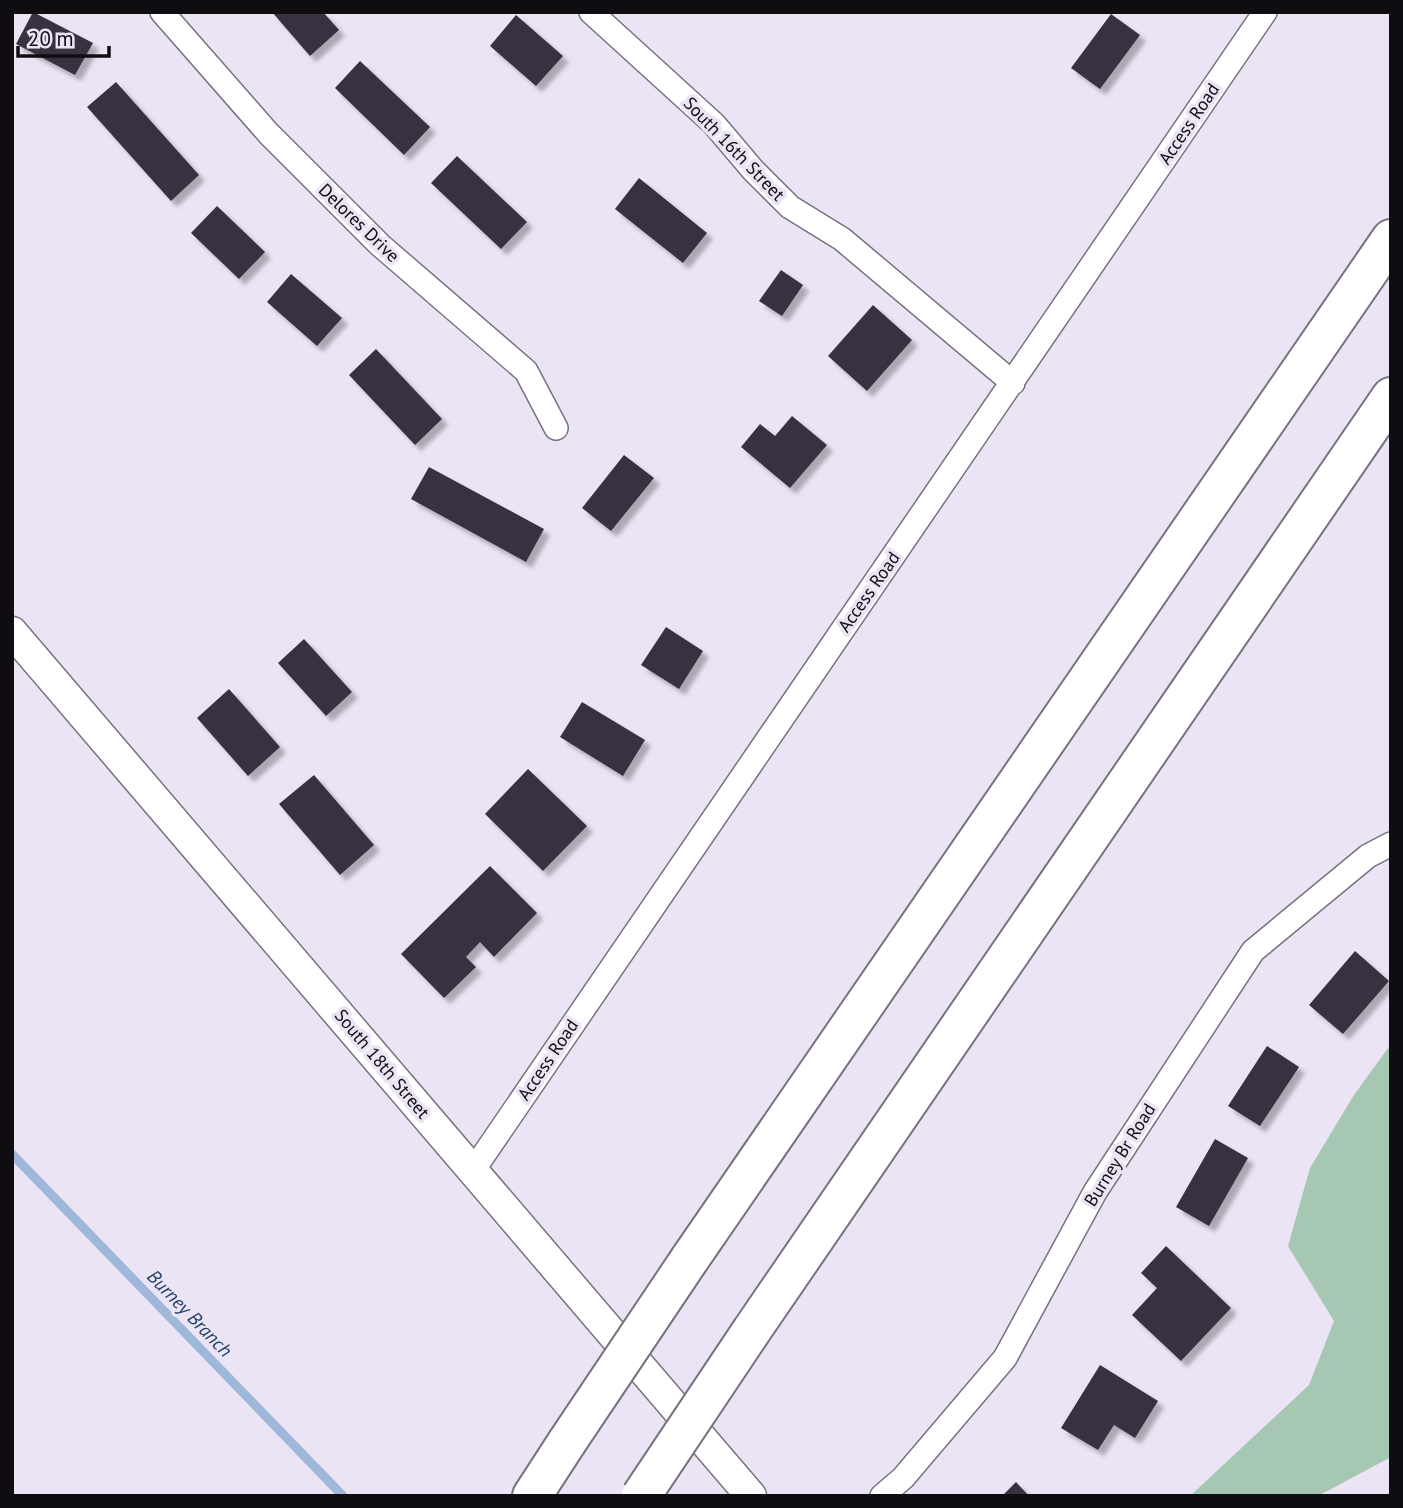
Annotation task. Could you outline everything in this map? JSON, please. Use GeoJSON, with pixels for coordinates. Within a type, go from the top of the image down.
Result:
{"type":"FeatureCollection","features":[{"type":"Feature","properties":{"kind":"highway"},"geometry":{"type":"LineString","coordinates":[[531,1496],[689,1260],[1391,239]]}},
{"type":"Feature","properties":{"kind":"highway"},"geometry":{"type":"LineString","coordinates":[[640,1496],[1391,397]]}},
{"type":"Feature","properties":{"kind":"highway"},"geometry":{"type":"LineString","coordinates":[[512,1496],[563,1449]]}},
{"type":"Feature","properties":{"kind":"street","name":"Delores Drive"},"geometry":{"type":"LineString","coordinates":[[162,12],[269,134],[380,245],[526,371],[556,428]]}},
{"type":"Feature","properties":{"kind":"street","name":"South 16th Street"},"geometry":{"type":"LineString","coordinates":[[591,12],[714,124],[753,170],[790,207],[842,239],[1013,383]]}},
{"type":"Feature","properties":{"kind":"street","name":"Access Road"},"geometry":{"type":"LineString","coordinates":[[472,1172],[1265,12]]}},
{"type":"Feature","properties":{"kind":"street","name":"South 18th Street"},"geometry":{"type":"LineString","coordinates":[[12,632],[751,1496]]}},
{"type":"Feature","properties":{"kind":"street","name":"Burney Br Road"},"geometry":{"type":"LineString","coordinates":[[882,1496],[903,1478],[1005,1358],[1095,1192],[1253,951],[1368,856],[1391,844]]}},
{"type":"Feature","properties":{"kind":"green space"},"geometry":{"type":"Polygon","coordinates":[[[1391,1044],[1391,1457],[1318,1496],[1190,1496],[1309,1385],[1334,1321],[1288,1246],[1310,1168],[1354,1095],[1391,1044]]]}},
{"type":"Feature","properties":{"kind":"building"},"geometry":{"type":"Polygon","coordinates":[[[33,12],[93,43],[75,75],[16,44],[33,12]]]}},
{"type":"Feature","properties":{"kind":"building"},"geometry":{"type":"Polygon","coordinates":[[[272,12],[323,12],[339,30],[310,56],[272,12]]]}},
{"type":"Feature","properties":{"kind":"building"},"geometry":{"type":"Polygon","coordinates":[[[1111,14],[1140,35],[1100,89],[1071,68],[1111,14]]]}},
{"type":"Feature","properties":{"kind":"building"},"geometry":{"type":"Polygon","coordinates":[[[516,15],[563,56],[536,86],[490,46],[516,15]]]}},
{"type":"Feature","properties":{"kind":"building"},"geometry":{"type":"Polygon","coordinates":[[[360,61],[430,127],[404,155],[335,88],[360,61]]]}},
{"type":"Feature","properties":{"kind":"building"},"geometry":{"type":"Polygon","coordinates":[[[116,82],[199,175],[171,201],[87,107],[116,82]]]}},
{"type":"Feature","properties":{"kind":"building"},"geometry":{"type":"Polygon","coordinates":[[[457,156],[527,222],[501,249],[431,183],[457,156]]]}},
{"type":"Feature","properties":{"kind":"building"},"geometry":{"type":"Polygon","coordinates":[[[639,178],[707,233],[683,263],[615,209],[639,178]]]}},
{"type":"Feature","properties":{"kind":"building"},"geometry":{"type":"Polygon","coordinates":[[[217,206],[265,252],[239,279],[191,233],[217,206]]]}},
{"type":"Feature","properties":{"kind":"building"},"geometry":{"type":"Polygon","coordinates":[[[781,270],[803,285],[782,316],[759,301],[781,270]]]}},
{"type":"Feature","properties":{"kind":"building"},"geometry":{"type":"Polygon","coordinates":[[[291,274],[342,318],[317,346],[267,302],[291,274]]]}},
{"type":"Feature","properties":{"kind":"building"},"geometry":{"type":"Polygon","coordinates":[[[873,305],[912,340],[867,391],[828,356],[873,305]]]}},
{"type":"Feature","properties":{"kind":"building"},"geometry":{"type":"Polygon","coordinates":[[[376,349],[442,419],[415,445],[349,375],[376,349]]]}},
{"type":"Feature","properties":{"kind":"building"},"geometry":{"type":"Polygon","coordinates":[[[792,416],[827,445],[790,488],[741,447],[760,424],[775,436],[792,416]]]}},
{"type":"Feature","properties":{"kind":"building"},"geometry":{"type":"Polygon","coordinates":[[[624,455],[654,478],[611,531],[582,508],[624,455]]]}},
{"type":"Feature","properties":{"kind":"building"},"geometry":{"type":"Polygon","coordinates":[[[429,467],[544,529],[526,562],[411,499],[429,467]]]}},
{"type":"Feature","properties":{"kind":"building"},"geometry":{"type":"Polygon","coordinates":[[[666,627],[703,651],[679,689],[641,665],[666,627]]]}},
{"type":"Feature","properties":{"kind":"building"},"geometry":{"type":"Polygon","coordinates":[[[304,639],[352,692],[326,716],[278,663],[304,639]]]}},
{"type":"Feature","properties":{"kind":"building"},"geometry":{"type":"Polygon","coordinates":[[[229,689],[280,747],[248,776],[197,718],[229,689]]]}},
{"type":"Feature","properties":{"kind":"building"},"geometry":{"type":"Polygon","coordinates":[[[582,702],[645,740],[623,776],[560,737],[582,702]]]}},
{"type":"Feature","properties":{"kind":"building"},"geometry":{"type":"Polygon","coordinates":[[[528,769],[587,826],[543,871],[485,814],[528,769]]]}},
{"type":"Feature","properties":{"kind":"building"},"geometry":{"type":"Polygon","coordinates":[[[314,775],[374,845],[340,875],[279,804],[314,775]]]}},
{"type":"Feature","properties":{"kind":"building"},"geometry":{"type":"Polygon","coordinates":[[[490,866],[537,913],[494,957],[480,942],[466,957],[476,967],[444,998],[401,954],[490,866]]]}},
{"type":"Feature","properties":{"kind":"building"},"geometry":{"type":"Polygon","coordinates":[[[1355,951],[1389,981],[1343,1034],[1309,1005],[1355,951]]]}},
{"type":"Feature","properties":{"kind":"building"},"geometry":{"type":"Polygon","coordinates":[[[1267,1046],[1299,1067],[1260,1126],[1228,1106],[1267,1046]]]}},
{"type":"Feature","properties":{"kind":"building"},"geometry":{"type":"Polygon","coordinates":[[[1215,1139],[1248,1158],[1209,1226],[1176,1207],[1215,1139]]]}},
{"type":"Feature","properties":{"kind":"building"},"geometry":{"type":"Polygon","coordinates":[[[1166,1246],[1231,1308],[1181,1361],[1132,1315],[1157,1288],[1141,1273],[1166,1246]]]}},
{"type":"Feature","properties":{"kind":"building"},"geometry":{"type":"Polygon","coordinates":[[[1100,1365],[1158,1401],[1135,1438],[1114,1425],[1098,1450],[1061,1428],[1100,1365]]]}},
{"type":"Feature","properties":{"kind":"building"},"geometry":{"type":"Polygon","coordinates":[[[1016,1482],[1029,1496],[1002,1496],[1016,1482]]]}},
{"type":"Feature","properties":{"kind":"waterway","name":"Burney Branch"},"geometry":{"type":"LineString","coordinates":[[12,1154],[343,1496]]}}]}
